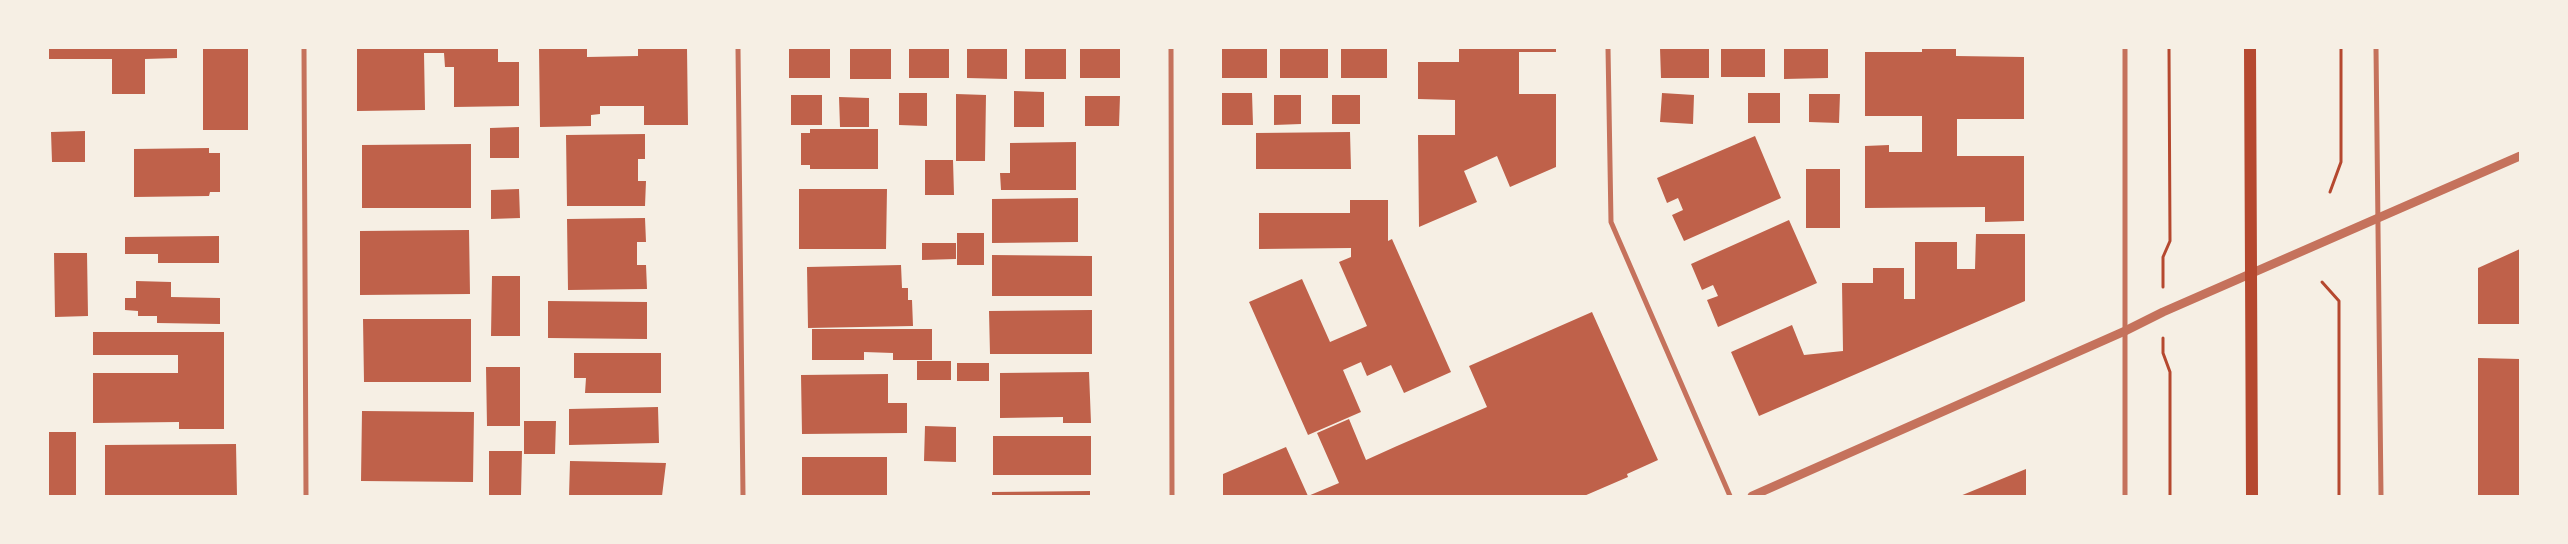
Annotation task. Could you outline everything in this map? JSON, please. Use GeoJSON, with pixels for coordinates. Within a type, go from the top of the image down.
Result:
{"type":"FeatureCollection","features":[{"type":"Feature","properties":{"kind":"main road"},"geometry":{"type":"LineString","coordinates":[[2250,48],[2252,496]]}},
{"type":"Feature","properties":{"kind":"street"},"geometry":{"type":"LineString","coordinates":[[304,48],[306,496]]}},
{"type":"Feature","properties":{"kind":"street"},"geometry":{"type":"LineString","coordinates":[[738,48],[743,496]]}},
{"type":"Feature","properties":{"kind":"street"},"geometry":{"type":"LineString","coordinates":[[1171,48],[1172,496]]}},
{"type":"Feature","properties":{"kind":"street"},"geometry":{"type":"LineString","coordinates":[[1608,48],[1611,222],[1730,496]]}},
{"type":"Feature","properties":{"kind":"street"},"geometry":{"type":"LineString","coordinates":[[2125,48],[2125,496]]}},
{"type":"Feature","properties":{"kind":"street"},"geometry":{"type":"LineString","coordinates":[[2376,48],[2381,496]]}},
{"type":"Feature","properties":{"kind":"street"},"geometry":{"type":"LineString","coordinates":[[1752,496],[2125,332],[2163,312],[2520,156]]}},
{"type":"Feature","properties":{"kind":"path"},"geometry":{"type":"LineString","coordinates":[[2163,257],[2170,241],[2168,48]]}},
{"type":"Feature","properties":{"kind":"path"},"geometry":{"type":"LineString","coordinates":[[2330,192],[2341,162],[2341,48]]}},
{"type":"Feature","properties":{"kind":"path"},"geometry":{"type":"LineString","coordinates":[[2322,282],[2339,301],[2339,496]]}},
{"type":"Feature","properties":{"kind":"path"},"geometry":{"type":"LineString","coordinates":[[2163,354],[2170,372],[2170,496]]}},
{"type":"Feature","properties":{"kind":"building"},"geometry":{"type":"Polygon","coordinates":[[[48,48],[177,48],[177,58],[145,59],[145,94],[112,94],[112,59],[48,59],[48,48]]]}},
{"type":"Feature","properties":{"kind":"building"},"geometry":{"type":"Polygon","coordinates":[[[203,48],[248,48],[248,130],[203,130],[203,48]]]}},
{"type":"Feature","properties":{"kind":"building"},"geometry":{"type":"Polygon","coordinates":[[[357,48],[498,48],[498,62],[519,62],[519,106],[454,107],[454,67],[445,67],[444,53],[424,53],[425,110],[357,111],[357,48]]]}},
{"type":"Feature","properties":{"kind":"building"},"geometry":{"type":"Polygon","coordinates":[[[539,48],[587,48],[587,57],[638,56],[638,48],[687,48],[688,125],[644,125],[644,106],[600,106],[600,114],[591,115],[591,126],[540,127],[539,48]]]}},
{"type":"Feature","properties":{"kind":"building"},"geometry":{"type":"Polygon","coordinates":[[[789,48],[830,48],[830,78],[789,78],[789,48]]]}},
{"type":"Feature","properties":{"kind":"building"},"geometry":{"type":"Polygon","coordinates":[[[850,48],[891,48],[891,79],[850,79],[850,48]]]}},
{"type":"Feature","properties":{"kind":"building"},"geometry":{"type":"Polygon","coordinates":[[[909,48],[949,48],[949,78],[909,78],[909,48]]]}},
{"type":"Feature","properties":{"kind":"building"},"geometry":{"type":"Polygon","coordinates":[[[967,48],[1007,48],[1007,79],[967,78],[967,48]]]}},
{"type":"Feature","properties":{"kind":"building"},"geometry":{"type":"Polygon","coordinates":[[[1025,48],[1066,48],[1066,79],[1025,79],[1025,48]]]}},
{"type":"Feature","properties":{"kind":"building"},"geometry":{"type":"Polygon","coordinates":[[[1080,48],[1120,48],[1120,78],[1080,78],[1080,48]]]}},
{"type":"Feature","properties":{"kind":"building"},"geometry":{"type":"Polygon","coordinates":[[[1222,48],[1267,48],[1267,78],[1222,78],[1222,48]]]}},
{"type":"Feature","properties":{"kind":"building"},"geometry":{"type":"Polygon","coordinates":[[[1280,48],[1328,48],[1328,78],[1280,78],[1280,48]]]}},
{"type":"Feature","properties":{"kind":"building"},"geometry":{"type":"Polygon","coordinates":[[[1341,48],[1387,48],[1387,78],[1341,78],[1341,48]]]}},
{"type":"Feature","properties":{"kind":"building"},"geometry":{"type":"Polygon","coordinates":[[[1459,48],[1556,48],[1556,52],[1519,52],[1519,94],[1556,94],[1556,167],[1510,187],[1497,156],[1464,171],[1477,202],[1419,227],[1418,135],[1455,135],[1455,100],[1418,99],[1418,62],[1459,62],[1459,48]]]}},
{"type":"Feature","properties":{"kind":"building"},"geometry":{"type":"Polygon","coordinates":[[[1660,48],[1709,48],[1709,78],[1661,78],[1660,48]]]}},
{"type":"Feature","properties":{"kind":"building"},"geometry":{"type":"Polygon","coordinates":[[[1721,48],[1765,48],[1765,77],[1721,77],[1721,48]]]}},
{"type":"Feature","properties":{"kind":"building"},"geometry":{"type":"Polygon","coordinates":[[[1784,48],[1828,48],[1828,78],[1784,79],[1784,48]]]}},
{"type":"Feature","properties":{"kind":"building"},"geometry":{"type":"Polygon","coordinates":[[[1922,48],[1956,48],[1956,56],[2024,57],[2024,119],[1957,119],[1957,156],[2024,156],[2024,221],[1985,222],[1985,207],[1865,208],[1865,146],[1889,145],[1889,152],[1922,152],[1922,116],[1865,116],[1865,52],[1922,52],[1922,48]]]}},
{"type":"Feature","properties":{"kind":"building"},"geometry":{"type":"Polygon","coordinates":[[[1014,91],[1044,92],[1044,127],[1014,127],[1014,91]]]}},
{"type":"Feature","properties":{"kind":"building"},"geometry":{"type":"Polygon","coordinates":[[[899,93],[927,93],[927,126],[899,125],[899,93]]]}},
{"type":"Feature","properties":{"kind":"building"},"geometry":{"type":"Polygon","coordinates":[[[1222,93],[1252,93],[1253,125],[1222,125],[1222,93]]]}},
{"type":"Feature","properties":{"kind":"building"},"geometry":{"type":"Polygon","coordinates":[[[1662,93],[1694,95],[1693,124],[1660,122],[1662,93]]]}},
{"type":"Feature","properties":{"kind":"building"},"geometry":{"type":"Polygon","coordinates":[[[1748,93],[1780,93],[1780,123],[1748,123],[1748,93]]]}},
{"type":"Feature","properties":{"kind":"building"},"geometry":{"type":"Polygon","coordinates":[[[956,94],[986,95],[985,161],[956,161],[956,94]]]}},
{"type":"Feature","properties":{"kind":"building"},"geometry":{"type":"Polygon","coordinates":[[[1809,94],[1840,94],[1839,123],[1809,122],[1809,94]]]}},
{"type":"Feature","properties":{"kind":"building"},"geometry":{"type":"Polygon","coordinates":[[[791,95],[822,95],[822,125],[791,125],[791,95]]]}},
{"type":"Feature","properties":{"kind":"building"},"geometry":{"type":"Polygon","coordinates":[[[1274,95],[1301,95],[1301,124],[1274,125],[1274,95]]]}},
{"type":"Feature","properties":{"kind":"building"},"geometry":{"type":"Polygon","coordinates":[[[1332,95],[1360,95],[1360,124],[1332,124],[1332,95]]]}},
{"type":"Feature","properties":{"kind":"building"},"geometry":{"type":"Polygon","coordinates":[[[1085,96],[1120,96],[1119,126],[1085,126],[1085,96]]]}},
{"type":"Feature","properties":{"kind":"building"},"geometry":{"type":"Polygon","coordinates":[[[839,97],[869,98],[869,127],[840,127],[839,97]]]}},
{"type":"Feature","properties":{"kind":"building"},"geometry":{"type":"Polygon","coordinates":[[[519,127],[519,158],[490,158],[490,128],[519,127]]]}},
{"type":"Feature","properties":{"kind":"building"},"geometry":{"type":"Polygon","coordinates":[[[810,129],[878,129],[878,169],[810,169],[810,165],[801,165],[801,133],[810,133],[810,129]]]}},
{"type":"Feature","properties":{"kind":"building"},"geometry":{"type":"Polygon","coordinates":[[[85,131],[85,162],[52,162],[51,132],[85,131]]]}},
{"type":"Feature","properties":{"kind":"building"},"geometry":{"type":"Polygon","coordinates":[[[1350,132],[1351,169],[1256,169],[1256,133],[1350,132]]]}},
{"type":"Feature","properties":{"kind":"building"},"geometry":{"type":"Polygon","coordinates":[[[645,134],[645,159],[638,159],[638,181],[646,181],[645,206],[567,206],[566,135],[645,134]]]}},
{"type":"Feature","properties":{"kind":"building"},"geometry":{"type":"Polygon","coordinates":[[[1755,136],[1781,198],[1684,241],[1672,215],[1683,210],[1678,198],[1667,203],[1657,178],[1755,136]]]}},
{"type":"Feature","properties":{"kind":"building"},"geometry":{"type":"Polygon","coordinates":[[[1076,142],[1076,190],[1001,190],[1000,173],[1010,173],[1010,143],[1076,142]]]}},
{"type":"Feature","properties":{"kind":"building"},"geometry":{"type":"Polygon","coordinates":[[[471,144],[471,208],[362,208],[362,145],[471,144]]]}},
{"type":"Feature","properties":{"kind":"building"},"geometry":{"type":"Polygon","coordinates":[[[209,148],[209,153],[220,153],[220,192],[210,192],[209,196],[134,197],[134,149],[209,148]]]}},
{"type":"Feature","properties":{"kind":"building"},"geometry":{"type":"Polygon","coordinates":[[[925,160],[953,160],[954,195],[925,195],[925,160]]]}},
{"type":"Feature","properties":{"kind":"building"},"geometry":{"type":"Polygon","coordinates":[[[1806,169],[1840,169],[1840,228],[1806,228],[1806,169]]]}},
{"type":"Feature","properties":{"kind":"building"},"geometry":{"type":"Polygon","coordinates":[[[519,189],[520,218],[491,219],[491,190],[519,189]]]}},
{"type":"Feature","properties":{"kind":"building"},"geometry":{"type":"Polygon","coordinates":[[[799,189],[887,189],[886,249],[799,249],[799,189]]]}},
{"type":"Feature","properties":{"kind":"building"},"geometry":{"type":"Polygon","coordinates":[[[1078,198],[1078,242],[992,243],[992,199],[1078,198]]]}},
{"type":"Feature","properties":{"kind":"building"},"geometry":{"type":"Polygon","coordinates":[[[1350,200],[1388,200],[1388,241],[1392,239],[1451,372],[1404,393],[1391,365],[1367,376],[1361,362],[1343,370],[1361,412],[1308,435],[1249,302],[1302,279],[1330,342],[1367,326],[1339,262],[1351,257],[1351,248],[1259,249],[1259,213],[1350,213],[1350,200]]]}},
{"type":"Feature","properties":{"kind":"building"},"geometry":{"type":"Polygon","coordinates":[[[645,218],[646,242],[637,242],[637,265],[646,265],[647,289],[568,290],[567,219],[645,218]]]}},
{"type":"Feature","properties":{"kind":"building"},"geometry":{"type":"Polygon","coordinates":[[[1789,220],[1817,283],[1718,327],[1707,300],[1718,296],[1713,285],[1702,290],[1691,264],[1789,220]]]}},
{"type":"Feature","properties":{"kind":"building"},"geometry":{"type":"Polygon","coordinates":[[[469,230],[470,294],[360,295],[360,231],[469,230]]]}},
{"type":"Feature","properties":{"kind":"building"},"geometry":{"type":"Polygon","coordinates":[[[957,233],[984,233],[984,265],[957,265],[957,233]]]}},
{"type":"Feature","properties":{"kind":"building"},"geometry":{"type":"Polygon","coordinates":[[[1976,234],[2025,234],[2025,301],[1759,416],[1731,352],[1792,325],[1804,355],[1843,351],[1842,283],[1873,283],[1873,268],[1904,268],[1904,299],[1915,299],[1915,242],[1957,242],[1957,269],[1975,269],[1976,234]]]}},
{"type":"Feature","properties":{"kind":"building"},"geometry":{"type":"Polygon","coordinates":[[[219,236],[219,263],[158,263],[158,254],[125,254],[125,237],[219,236]]]}},
{"type":"Feature","properties":{"kind":"building"},"geometry":{"type":"Polygon","coordinates":[[[922,243],[956,243],[956,259],[922,260],[922,243]]]}},
{"type":"Feature","properties":{"kind":"building"},"geometry":{"type":"Polygon","coordinates":[[[2520,249],[2520,324],[2478,324],[2478,268],[2520,249]]]}},
{"type":"Feature","properties":{"kind":"building"},"geometry":{"type":"Polygon","coordinates":[[[54,253],[87,253],[88,316],[55,317],[54,253]]]}},
{"type":"Feature","properties":{"kind":"building"},"geometry":{"type":"Polygon","coordinates":[[[992,255],[1092,256],[1092,296],[992,296],[992,255]]]}},
{"type":"Feature","properties":{"kind":"building"},"geometry":{"type":"Polygon","coordinates":[[[901,265],[902,288],[908,288],[908,300],[912,300],[913,326],[808,328],[807,267],[901,265]]]}},
{"type":"Feature","properties":{"kind":"building"},"geometry":{"type":"Polygon","coordinates":[[[492,276],[520,276],[520,336],[491,336],[492,276]]]}},
{"type":"Feature","properties":{"kind":"building"},"geometry":{"type":"Polygon","coordinates":[[[136,281],[171,282],[171,297],[220,298],[220,324],[157,323],[157,316],[138,316],[138,311],[125,310],[125,298],[136,298],[136,281]]]}},
{"type":"Feature","properties":{"kind":"building"},"geometry":{"type":"Polygon","coordinates":[[[548,301],[647,302],[647,339],[548,338],[548,301]]]}},
{"type":"Feature","properties":{"kind":"building"},"geometry":{"type":"Polygon","coordinates":[[[1092,310],[1092,354],[990,354],[989,311],[1092,310]]]}},
{"type":"Feature","properties":{"kind":"building"},"geometry":{"type":"Polygon","coordinates":[[[1592,312],[1658,460],[1627,474],[1628,477],[1584,496],[1308,496],[1339,483],[1317,433],[1349,419],[1366,460],[1487,407],[1469,366],[1592,312]]]}},
{"type":"Feature","properties":{"kind":"building"},"geometry":{"type":"Polygon","coordinates":[[[363,319],[471,319],[471,382],[364,382],[363,319]]]}},
{"type":"Feature","properties":{"kind":"building"},"geometry":{"type":"Polygon","coordinates":[[[812,329],[932,329],[932,360],[893,360],[893,353],[864,352],[864,360],[812,360],[812,329]]]}},
{"type":"Feature","properties":{"kind":"building"},"geometry":{"type":"Polygon","coordinates":[[[93,332],[224,332],[224,429],[179,429],[179,422],[93,423],[93,373],[178,373],[178,355],[93,355],[93,332]]]}},
{"type":"Feature","properties":{"kind":"building"},"geometry":{"type":"Polygon","coordinates":[[[574,353],[661,353],[661,393],[585,393],[586,378],[574,378],[574,353]]]}},
{"type":"Feature","properties":{"kind":"building"},"geometry":{"type":"Polygon","coordinates":[[[2478,358],[2520,359],[2520,496],[2478,496],[2478,358]]]}},
{"type":"Feature","properties":{"kind":"building"},"geometry":{"type":"Polygon","coordinates":[[[917,361],[951,361],[951,380],[917,380],[917,361]]]}},
{"type":"Feature","properties":{"kind":"building"},"geometry":{"type":"Polygon","coordinates":[[[957,363],[989,363],[989,381],[957,381],[957,363]]]}},
{"type":"Feature","properties":{"kind":"building"},"geometry":{"type":"Polygon","coordinates":[[[486,367],[520,367],[520,426],[487,426],[486,367]]]}},
{"type":"Feature","properties":{"kind":"building"},"geometry":{"type":"Polygon","coordinates":[[[1089,372],[1091,423],[1063,423],[1063,417],[1000,418],[1000,373],[1089,372]]]}},
{"type":"Feature","properties":{"kind":"building"},"geometry":{"type":"Polygon","coordinates":[[[888,374],[888,403],[907,403],[907,433],[802,434],[801,375],[888,374]]]}},
{"type":"Feature","properties":{"kind":"building"},"geometry":{"type":"Polygon","coordinates":[[[658,407],[659,443],[569,445],[569,409],[658,407]]]}},
{"type":"Feature","properties":{"kind":"building"},"geometry":{"type":"Polygon","coordinates":[[[362,411],[474,412],[473,482],[361,481],[362,411]]]}},
{"type":"Feature","properties":{"kind":"building"},"geometry":{"type":"Polygon","coordinates":[[[524,421],[556,421],[555,454],[524,454],[524,421]]]}},
{"type":"Feature","properties":{"kind":"building"},"geometry":{"type":"Polygon","coordinates":[[[925,426],[956,427],[956,462],[924,461],[925,426]]]}},
{"type":"Feature","properties":{"kind":"building"},"geometry":{"type":"Polygon","coordinates":[[[48,432],[76,432],[76,496],[48,496],[48,432]]]}},
{"type":"Feature","properties":{"kind":"building"},"geometry":{"type":"Polygon","coordinates":[[[993,436],[1091,436],[1091,475],[993,475],[993,436]]]}},
{"type":"Feature","properties":{"kind":"building"},"geometry":{"type":"Polygon","coordinates":[[[236,444],[237,496],[105,496],[105,445],[236,444]]]}},
{"type":"Feature","properties":{"kind":"building"},"geometry":{"type":"Polygon","coordinates":[[[1286,447],[1308,496],[1223,496],[1223,474],[1286,447]]]}},
{"type":"Feature","properties":{"kind":"building"},"geometry":{"type":"Polygon","coordinates":[[[489,451],[522,451],[521,495],[489,495],[489,451]]]}},
{"type":"Feature","properties":{"kind":"building"},"geometry":{"type":"Polygon","coordinates":[[[802,457],[887,457],[887,496],[802,496],[802,457]]]}},
{"type":"Feature","properties":{"kind":"building"},"geometry":{"type":"Polygon","coordinates":[[[570,461],[666,463],[662,496],[569,496],[570,461]]]}},
{"type":"Feature","properties":{"kind":"building"},"geometry":{"type":"Polygon","coordinates":[[[2026,469],[2026,496],[1960,496],[2026,469]]]}},
{"type":"Feature","properties":{"kind":"building"},"geometry":{"type":"Polygon","coordinates":[[[1090,491],[1090,496],[992,496],[992,492],[1090,491]]]}}]}
